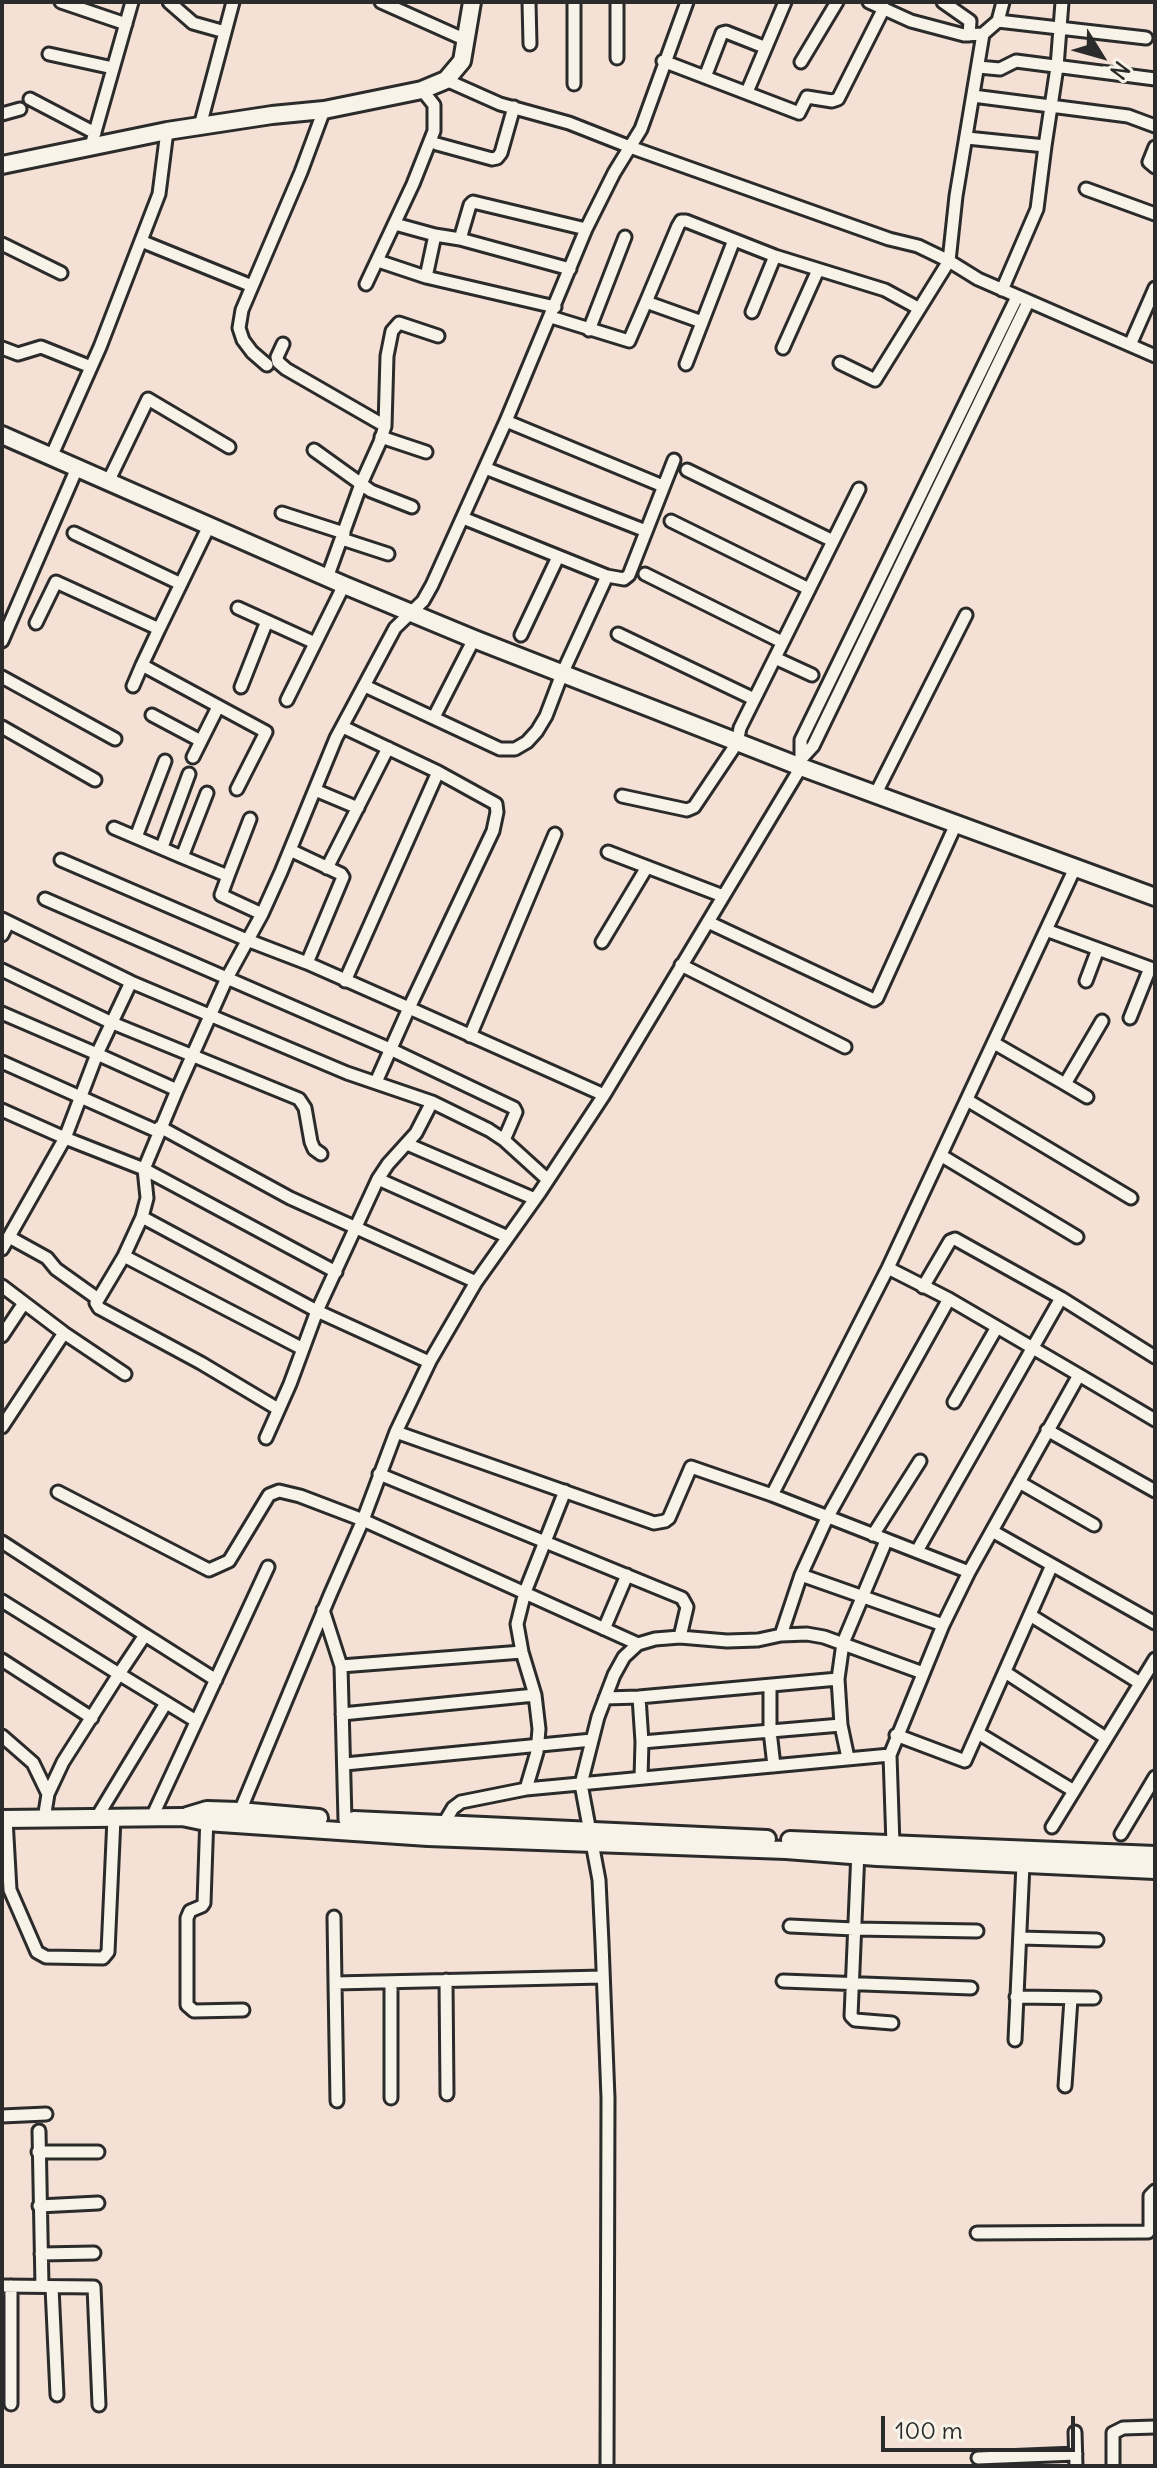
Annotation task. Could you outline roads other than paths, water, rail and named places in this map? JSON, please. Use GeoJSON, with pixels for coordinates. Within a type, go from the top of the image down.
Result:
{"type":"FeatureCollection","features":[{"type":"Feature","properties":{"kind":"street"},"geometry":{"type":"LineString","coordinates":[[61,2],[126,24]]}},
{"type":"Feature","properties":{"kind":"street"},"geometry":{"type":"LineString","coordinates":[[93,140],[132,2]]}},
{"type":"Feature","properties":{"kind":"street"},"geometry":{"type":"LineString","coordinates":[[200,126],[233,2]]}},
{"type":"Feature","properties":{"kind":"street"},"geometry":{"type":"LineString","coordinates":[[381,2],[466,40]]}},
{"type":"Feature","properties":{"kind":"street"},"geometry":{"type":"LineString","coordinates":[[2,165],[93,140],[324,110],[422,90],[446,80],[462,61],[472,2]]}},
{"type":"Feature","properties":{"kind":"street"},"geometry":{"type":"LineString","coordinates":[[529,2],[530,44]]}},
{"type":"Feature","properties":{"kind":"street"},"geometry":{"type":"LineString","coordinates":[[574,2],[574,84]]}},
{"type":"Feature","properties":{"kind":"street"},"geometry":{"type":"LineString","coordinates":[[617,2],[617,58]]}},
{"type":"Feature","properties":{"kind":"street"},"geometry":{"type":"LineString","coordinates":[[278,1409],[99,1308],[96,1303],[124,1256],[142,1217],[147,1198],[144,1169],[227,978],[262,914],[343,727],[395,628],[413,613],[432,585],[506,421],[586,229],[614,173],[641,129],[663,61],[687,2]]}},
{"type":"Feature","properties":{"kind":"street"},"geometry":{"type":"LineString","coordinates":[[747,92],[785,2]]}},
{"type":"Feature","properties":{"kind":"street"},"geometry":{"type":"LineString","coordinates":[[801,62],[837,2]]}},
{"type":"Feature","properties":{"kind":"street"},"geometry":{"type":"LineString","coordinates":[[869,2],[911,21],[969,35],[983,34],[998,21],[1003,2]]}},
{"type":"Feature","properties":{"kind":"street"},"geometry":{"type":"LineString","coordinates":[[943,2],[970,21],[969,35]]}},
{"type":"Feature","properties":{"kind":"street"},"geometry":{"type":"LineString","coordinates":[[1002,290],[1037,209],[1057,67],[1062,2]]}},
{"type":"Feature","properties":{"kind":"street"},"geometry":{"type":"LineString","coordinates":[[175,4],[193,23],[225,32]]}},
{"type":"Feature","properties":{"kind":"street"},"geometry":{"type":"LineString","coordinates":[[663,61],[799,113],[805,100],[811,96],[836,101],[884,8]]}},
{"type":"Feature","properties":{"kind":"street"},"geometry":{"type":"LineString","coordinates":[[998,21],[1146,38]]}},
{"type":"Feature","properties":{"kind":"street"},"geometry":{"type":"LineString","coordinates":[[705,77],[722,33],[764,47]]}},
{"type":"Feature","properties":{"kind":"street"},"geometry":{"type":"LineString","coordinates":[[840,363],[875,380],[949,261],[956,196],[983,34]]}},
{"type":"Feature","properties":{"kind":"street"},"geometry":{"type":"LineString","coordinates":[[49,54],[113,68]]}},
{"type":"Feature","properties":{"kind":"street"},"geometry":{"type":"LineString","coordinates":[[978,67],[1000,69],[1016,61],[1155,79]]}},
{"type":"Feature","properties":{"kind":"street"},"geometry":{"type":"LineString","coordinates":[[446,80],[473,93],[569,123],[889,239],[918,246],[978,279],[1155,356]]}},
{"type":"Feature","properties":{"kind":"street"},"geometry":{"type":"LineString","coordinates":[[366,284],[434,131],[434,105],[422,90]]}},
{"type":"Feature","properties":{"kind":"street"},"geometry":{"type":"LineString","coordinates":[[973,96],[1128,116],[1155,126]]}},
{"type":"Feature","properties":{"kind":"street"},"geometry":{"type":"LineString","coordinates":[[30,99],[93,140]]}},
{"type":"Feature","properties":{"kind":"street"},"geometry":{"type":"LineString","coordinates":[[437,144],[497,158],[514,107]]}},
{"type":"Feature","properties":{"kind":"street"},"geometry":{"type":"LineString","coordinates":[[2,114],[20,109]]}},
{"type":"Feature","properties":{"kind":"street"},"geometry":{"type":"LineString","coordinates":[[267,365],[243,340],[239,328],[242,310],[324,110]]}},
{"type":"Feature","properties":{"kind":"street"},"geometry":{"type":"LineString","coordinates":[[51,457],[91,367],[159,194],[167,131]]}},
{"type":"Feature","properties":{"kind":"street"},"geometry":{"type":"LineString","coordinates":[[967,138],[1045,146]]}},
{"type":"Feature","properties":{"kind":"street"},"geometry":{"type":"LineString","coordinates":[[1155,147],[1149,160],[1155,167]]}},
{"type":"Feature","properties":{"kind":"street"},"geometry":{"type":"LineString","coordinates":[[1086,189],[1155,214]]}},
{"type":"Feature","properties":{"kind":"street"},"geometry":{"type":"LineString","coordinates":[[460,239],[473,202],[586,229]]}},
{"type":"Feature","properties":{"kind":"street"},"geometry":{"type":"LineString","coordinates":[[378,261],[553,312],[589,330],[629,341],[681,221],[686,221],[775,256],[885,290],[918,308]]}},
{"type":"Feature","properties":{"kind":"street"},"geometry":{"type":"LineString","coordinates":[[395,224],[570,269]]}},
{"type":"Feature","properties":{"kind":"street"},"geometry":{"type":"LineString","coordinates":[[426,277],[435,235]]}},
{"type":"Feature","properties":{"kind":"street"},"geometry":{"type":"LineString","coordinates":[[589,330],[625,237]]}},
{"type":"Feature","properties":{"kind":"street"},"geometry":{"type":"LineString","coordinates":[[686,364],[734,240]]}},
{"type":"Feature","properties":{"kind":"street"},"geometry":{"type":"LineString","coordinates":[[141,241],[252,286]]}},
{"type":"Feature","properties":{"kind":"street"},"geometry":{"type":"LineString","coordinates":[[2,244],[61,273]]}},
{"type":"Feature","properties":{"kind":"street"},"geometry":{"type":"LineString","coordinates":[[752,312],[775,256]]}},
{"type":"Feature","properties":{"kind":"street"},"geometry":{"type":"LineString","coordinates":[[783,348],[818,270]]}},
{"type":"Feature","properties":{"kind":"street"},"geometry":{"type":"LineString","coordinates":[[1130,345],[1155,288]]}},
{"type":"Feature","properties":{"kind":"street"},"geometry":{"type":"LineString","coordinates":[[238,1818],[363,1520],[396,1432],[429,1362],[476,1282],[604,1095],[813,746],[1023,299]]}},
{"type":"Feature","properties":{"kind":"street"},"geometry":{"type":"LineString","coordinates":[[646,302],[702,322]]}},
{"type":"Feature","properties":{"kind":"street"},"geometry":{"type":"LineString","coordinates":[[327,578],[383,431],[387,356],[392,331],[399,323],[438,336]]}},
{"type":"Feature","properties":{"kind":"street"},"geometry":{"type":"LineString","coordinates":[[283,344],[277,357],[286,369],[383,431],[426,452]]}},
{"type":"Feature","properties":{"kind":"street"},"geometry":{"type":"LineString","coordinates":[[2,348],[18,354],[46,348],[91,367]]}},
{"type":"Feature","properties":{"kind":"street"},"geometry":{"type":"LineString","coordinates":[[108,482],[148,399],[229,447]]}},
{"type":"Feature","properties":{"kind":"street"},"geometry":{"type":"LineString","coordinates":[[506,421],[663,486]]}},
{"type":"Feature","properties":{"kind":"street"},"geometry":{"type":"LineString","coordinates":[[2,435],[474,639],[737,743],[802,763],[875,795],[1155,897]]}},
{"type":"Feature","properties":{"kind":"street"},"geometry":{"type":"LineString","coordinates":[[314,450],[371,491],[412,507]]}},
{"type":"Feature","properties":{"kind":"street"},"geometry":{"type":"LineString","coordinates":[[463,518],[607,576],[627,578],[674,460]]}},
{"type":"Feature","properties":{"kind":"street"},"geometry":{"type":"LineString","coordinates":[[2,641],[77,468]]}},
{"type":"Feature","properties":{"kind":"street"},"geometry":{"type":"LineString","coordinates":[[485,468],[646,531]]}},
{"type":"Feature","properties":{"kind":"street"},"geometry":{"type":"LineString","coordinates":[[687,470],[833,541]]}},
{"type":"Feature","properties":{"kind":"street"},"geometry":{"type":"LineString","coordinates":[[622,796],[691,809],[737,743],[740,728],[859,489]]}},
{"type":"Feature","properties":{"kind":"street"},"geometry":{"type":"LineString","coordinates":[[282,513],[388,554]]}},
{"type":"Feature","properties":{"kind":"street"},"geometry":{"type":"LineString","coordinates":[[671,521],[809,589]]}},
{"type":"Feature","properties":{"kind":"street"},"geometry":{"type":"LineString","coordinates":[[133,686],[209,526]]}},
{"type":"Feature","properties":{"kind":"street"},"geometry":{"type":"LineString","coordinates":[[74,533],[181,584]]}},
{"type":"Feature","properties":{"kind":"street"},"geometry":{"type":"LineString","coordinates":[[521,635],[558,557]]}},
{"type":"Feature","properties":{"kind":"street"},"geometry":{"type":"LineString","coordinates":[[645,574],[782,642]]}},
{"type":"Feature","properties":{"kind":"street"},"geometry":{"type":"LineString","coordinates":[[365,686],[500,749],[515,749],[527,742],[546,716],[607,576]]}},
{"type":"Feature","properties":{"kind":"street"},"geometry":{"type":"LineString","coordinates":[[36,623],[56,582],[159,629]]}},
{"type":"Feature","properties":{"kind":"street"},"geometry":{"type":"LineString","coordinates":[[287,700],[344,585]]}},
{"type":"Feature","properties":{"kind":"street"},"geometry":{"type":"LineString","coordinates":[[238,608],[315,643]]}},
{"type":"Feature","properties":{"kind":"street"},"geometry":{"type":"LineString","coordinates":[[875,795],[966,615]]}},
{"type":"Feature","properties":{"kind":"street"},"geometry":{"type":"LineString","coordinates":[[241,687],[267,621]]}},
{"type":"Feature","properties":{"kind":"street"},"geometry":{"type":"LineString","coordinates":[[618,634],[754,699]]}},
{"type":"Feature","properties":{"kind":"street"},"geometry":{"type":"LineString","coordinates":[[434,717],[474,639]]}},
{"type":"Feature","properties":{"kind":"street"},"geometry":{"type":"LineString","coordinates":[[775,658],[812,675]]}},
{"type":"Feature","properties":{"kind":"street"},"geometry":{"type":"LineString","coordinates":[[142,665],[266,732],[237,789]]}},
{"type":"Feature","properties":{"kind":"street"},"geometry":{"type":"LineString","coordinates":[[2,677],[115,739]]}},
{"type":"Feature","properties":{"kind":"street"},"geometry":{"type":"LineString","coordinates":[[193,757],[218,707]]}},
{"type":"Feature","properties":{"kind":"street"},"geometry":{"type":"LineString","coordinates":[[152,715],[201,741]]}},
{"type":"Feature","properties":{"kind":"street"},"geometry":{"type":"LineString","coordinates":[[2,727],[95,780]]}},
{"type":"Feature","properties":{"kind":"street"},"geometry":{"type":"LineString","coordinates":[[343,727],[438,772],[496,804],[497,812],[493,831],[376,1082]]}},
{"type":"Feature","properties":{"kind":"street"},"geometry":{"type":"LineString","coordinates":[[327,868],[388,748]]}},
{"type":"Feature","properties":{"kind":"street"},"geometry":{"type":"LineString","coordinates":[[136,837],[165,761]]}},
{"type":"Feature","properties":{"kind":"street"},"geometry":{"type":"LineString","coordinates":[[345,981],[438,772]]}},
{"type":"Feature","properties":{"kind":"street"},"geometry":{"type":"LineString","coordinates":[[162,847],[189,774]]}},
{"type":"Feature","properties":{"kind":"street"},"geometry":{"type":"LineString","coordinates":[[315,790],[358,808]]}},
{"type":"Feature","properties":{"kind":"street"},"geometry":{"type":"LineString","coordinates":[[182,857],[207,793]]}},
{"type":"Feature","properties":{"kind":"street"},"geometry":{"type":"LineString","coordinates":[[250,819],[221,895],[262,914]]}},
{"type":"Feature","properties":{"kind":"street"},"geometry":{"type":"LineString","coordinates":[[708,922],[874,1000],[956,824]]}},
{"type":"Feature","properties":{"kind":"street"},"geometry":{"type":"LineString","coordinates":[[114,828],[228,876]]}},
{"type":"Feature","properties":{"kind":"street"},"geometry":{"type":"LineString","coordinates":[[470,1036],[555,834]]}},
{"type":"Feature","properties":{"kind":"street"},"geometry":{"type":"LineString","coordinates":[[290,850],[343,877],[307,963]]}},
{"type":"Feature","properties":{"kind":"street"},"geometry":{"type":"LineString","coordinates":[[608,852],[723,896]]}},
{"type":"Feature","properties":{"kind":"street"},"geometry":{"type":"LineString","coordinates":[[61,860],[307,963],[604,1095]]}},
{"type":"Feature","properties":{"kind":"street"},"geometry":{"type":"LineString","coordinates":[[602,942],[647,867]]}},
{"type":"Feature","properties":{"kind":"street"},"geometry":{"type":"LineString","coordinates":[[772,1495],[888,1268],[1075,868]]}},
{"type":"Feature","properties":{"kind":"street"},"geometry":{"type":"LineString","coordinates":[[45,899],[390,1049],[514,1108],[516,1112],[504,1140]]}},
{"type":"Feature","properties":{"kind":"street"},"geometry":{"type":"LineString","coordinates":[[2,935],[5,921],[210,1016],[347,1073],[432,1102],[504,1140],[548,1180]]}},
{"type":"Feature","properties":{"kind":"street"},"geometry":{"type":"LineString","coordinates":[[1046,930],[1150,968],[1130,1018]]}},
{"type":"Feature","properties":{"kind":"street"},"geometry":{"type":"LineString","coordinates":[[1086,981],[1098,949]]}},
{"type":"Feature","properties":{"kind":"street"},"geometry":{"type":"LineString","coordinates":[[681,965],[845,1047]]}},
{"type":"Feature","properties":{"kind":"street"},"geometry":{"type":"LineString","coordinates":[[2,970],[110,1022],[299,1099],[305,1108],[311,1142],[321,1154]]}},
{"type":"Feature","properties":{"kind":"street"},"geometry":{"type":"LineString","coordinates":[[2,1249],[65,1138],[110,1022],[131,982]]}},
{"type":"Feature","properties":{"kind":"street"},"geometry":{"type":"LineString","coordinates":[[2,1013],[177,1090]]}},
{"type":"Feature","properties":{"kind":"street"},"geometry":{"type":"LineString","coordinates":[[1065,1084],[1102,1021]]}},
{"type":"Feature","properties":{"kind":"street"},"geometry":{"type":"LineString","coordinates":[[994,1043],[1087,1097]]}},
{"type":"Feature","properties":{"kind":"street"},"geometry":{"type":"LineString","coordinates":[[2,1062],[160,1130],[290,1198],[476,1282]]}},
{"type":"Feature","properties":{"kind":"street"},"geometry":{"type":"LineString","coordinates":[[967,1100],[1131,1198]]}},
{"type":"Feature","properties":{"kind":"street"},"geometry":{"type":"LineString","coordinates":[[266,1438],[317,1311],[378,1179],[407,1144],[432,1102]]}},
{"type":"Feature","properties":{"kind":"street"},"geometry":{"type":"LineString","coordinates":[[2,1110],[144,1169],[336,1272]]}},
{"type":"Feature","properties":{"kind":"street"},"geometry":{"type":"LineString","coordinates":[[407,1144],[535,1199]]}},
{"type":"Feature","properties":{"kind":"street"},"geometry":{"type":"LineString","coordinates":[[942,1156],[1077,1237]]}},
{"type":"Feature","properties":{"kind":"street"},"geometry":{"type":"LineString","coordinates":[[378,1179],[508,1237]]}},
{"type":"Feature","properties":{"kind":"street"},"geometry":{"type":"LineString","coordinates":[[142,1217],[317,1311],[429,1362]]}},
{"type":"Feature","properties":{"kind":"street"},"geometry":{"type":"LineString","coordinates":[[9,1237],[47,1258],[56,1269],[98,1299]]}},
{"type":"Feature","properties":{"kind":"street"},"geometry":{"type":"LineString","coordinates":[[923,1287],[950,1241],[955,1239],[1061,1298],[1155,1357]]}},
{"type":"Feature","properties":{"kind":"street"},"geometry":{"type":"LineString","coordinates":[[124,1256],[303,1349]]}},
{"type":"Feature","properties":{"kind":"street"},"geometry":{"type":"LineString","coordinates":[[888,1268],[949,1299],[1154,1419]]}},
{"type":"Feature","properties":{"kind":"street"},"geometry":{"type":"LineString","coordinates":[[2,1286],[125,1374]]}},
{"type":"Feature","properties":{"kind":"street"},"geometry":{"type":"LineString","coordinates":[[917,1551],[1061,1298]]}},
{"type":"Feature","properties":{"kind":"street"},"geometry":{"type":"LineString","coordinates":[[781,1635],[801,1575],[827,1518],[949,1299]]}},
{"type":"Feature","properties":{"kind":"street"},"geometry":{"type":"LineString","coordinates":[[2,1336],[24,1303]]}},
{"type":"Feature","properties":{"kind":"street"},"geometry":{"type":"LineString","coordinates":[[954,1402],[997,1327]]}},
{"type":"Feature","properties":{"kind":"street"},"geometry":{"type":"LineString","coordinates":[[2,1427],[64,1333]]}},
{"type":"Feature","properties":{"kind":"street"},"geometry":{"type":"LineString","coordinates":[[893,1845],[890,1755],[896,1735],[969,1572],[1079,1375]]}},
{"type":"Feature","properties":{"kind":"street"},"geometry":{"type":"LineString","coordinates":[[1047,1430],[1155,1491]]}},
{"type":"Feature","properties":{"kind":"street"},"geometry":{"type":"LineString","coordinates":[[396,1432],[654,1523],[669,1518],[691,1467],[772,1495],[969,1572]]}},
{"type":"Feature","properties":{"kind":"street"},"geometry":{"type":"LineString","coordinates":[[873,1535],[920,1461]]}},
{"type":"Feature","properties":{"kind":"street"},"geometry":{"type":"LineString","coordinates":[[379,1474],[682,1598],[687,1607],[680,1637]]}},
{"type":"Feature","properties":{"kind":"street"},"geometry":{"type":"LineString","coordinates":[[1019,1482],[1094,1525]]}},
{"type":"Feature","properties":{"kind":"street"},"geometry":{"type":"LineString","coordinates":[[58,1492],[209,1570],[229,1561],[269,1495],[279,1491],[300,1496],[363,1520],[638,1644]]}},
{"type":"Feature","properties":{"kind":"street"},"geometry":{"type":"LineString","coordinates":[[526,1789],[539,1729],[535,1695],[517,1624],[525,1592],[565,1491]]}},
{"type":"Feature","properties":{"kind":"street"},"geometry":{"type":"LineString","coordinates":[[992,1531],[1155,1623]]}},
{"type":"Feature","properties":{"kind":"street"},"geometry":{"type":"LineString","coordinates":[[848,1758],[841,1725],[838,1679],[843,1643],[886,1541]]}},
{"type":"Feature","properties":{"kind":"street"},"geometry":{"type":"LineString","coordinates":[[2,1542],[216,1680]]}},
{"type":"Feature","properties":{"kind":"street"},"geometry":{"type":"LineString","coordinates":[[896,1735],[963,1762],[967,1759],[1052,1565]]}},
{"type":"Feature","properties":{"kind":"street"},"geometry":{"type":"LineString","coordinates":[[152,1817],[268,1567]]}},
{"type":"Feature","properties":{"kind":"street"},"geometry":{"type":"LineString","coordinates":[[604,1629],[627,1575]]}},
{"type":"Feature","properties":{"kind":"street"},"geometry":{"type":"LineString","coordinates":[[801,1575],[943,1625]]}},
{"type":"Feature","properties":{"kind":"street"},"geometry":{"type":"LineString","coordinates":[[2,1601],[196,1721]]}},
{"type":"Feature","properties":{"kind":"street"},"geometry":{"type":"LineString","coordinates":[[323,1610],[341,1666],[345,1820]]}},
{"type":"Feature","properties":{"kind":"street"},"geometry":{"type":"LineString","coordinates":[[1030,1615],[1140,1683]]}},
{"type":"Feature","properties":{"kind":"street"},"geometry":{"type":"LineString","coordinates":[[607,2466],[608,2098],[599,1880],[581,1784],[605,1698],[624,1657],[638,1644],[680,1637],[727,1641],[807,1634],[843,1643],[923,1673]]}},
{"type":"Feature","properties":{"kind":"street"},"geometry":{"type":"LineString","coordinates":[[44,1819],[48,1794],[63,1762],[145,1635]]}},
{"type":"Feature","properties":{"kind":"street"},"geometry":{"type":"LineString","coordinates":[[341,1666],[522,1652]]}},
{"type":"Feature","properties":{"kind":"street"},"geometry":{"type":"LineString","coordinates":[[1052,1827],[1155,1659]]}},
{"type":"Feature","properties":{"kind":"street"},"geometry":{"type":"LineString","coordinates":[[2,1660],[92,1718]]}},
{"type":"Feature","properties":{"kind":"street"},"geometry":{"type":"LineString","coordinates":[[1005,1672],[1106,1738]]}},
{"type":"Feature","properties":{"kind":"street"},"geometry":{"type":"LineString","coordinates":[[605,1698],[838,1679]]}},
{"type":"Feature","properties":{"kind":"street"},"geometry":{"type":"LineString","coordinates":[[770,1686],[774,1766]]}},
{"type":"Feature","properties":{"kind":"street"},"geometry":{"type":"LineString","coordinates":[[342,1714],[535,1695]]}},
{"type":"Feature","properties":{"kind":"street"},"geometry":{"type":"LineString","coordinates":[[639,1697],[641,1778]]}},
{"type":"Feature","properties":{"kind":"street"},"geometry":{"type":"LineString","coordinates":[[166,1703],[105,1818],[108,1952],[103,1958],[46,1957],[37,1952],[10,1890],[4,1819],[44,1819],[105,1818],[152,1817],[182,1817],[207,1816],[591,1838],[858,1849],[1023,1864],[1155,1870]]}},
{"type":"Feature","properties":{"kind":"street"},"geometry":{"type":"LineString","coordinates":[[642,1742],[841,1725]]}},
{"type":"Feature","properties":{"kind":"street"},"geometry":{"type":"LineString","coordinates":[[978,1733],[1074,1791]]}},
{"type":"Feature","properties":{"kind":"street"},"geometry":{"type":"LineString","coordinates":[[2,1736],[33,1763],[48,1794]]}},
{"type":"Feature","properties":{"kind":"street"},"geometry":{"type":"LineString","coordinates":[[345,1764],[592,1740]]}},
{"type":"Feature","properties":{"kind":"street"},"geometry":{"type":"LineString","coordinates":[[444,1823],[453,1808],[461,1802],[526,1789],[890,1755]]}},
{"type":"Feature","properties":{"kind":"street"},"geometry":{"type":"LineString","coordinates":[[1121,1834],[1155,1777]]}},
{"type":"Feature","properties":{"kind":"street"},"geometry":{"type":"LineString","coordinates":[[207,1816],[204,1903],[190,1911],[187,1918],[187,2005],[194,2011],[243,2010]]}},
{"type":"Feature","properties":{"kind":"street"},"geometry":{"type":"LineString","coordinates":[[238,1818],[444,1823],[591,1838]]}},
{"type":"Feature","properties":{"kind":"street"},"geometry":{"type":"LineString","coordinates":[[858,1849],[893,1845],[1155,1855]]}},
{"type":"Feature","properties":{"kind":"street"},"geometry":{"type":"LineString","coordinates":[[858,1849],[852,2019],[892,2023]]}},
{"type":"Feature","properties":{"kind":"street"},"geometry":{"type":"LineString","coordinates":[[1015,2040],[1023,1864]]}},
{"type":"Feature","properties":{"kind":"street"},"geometry":{"type":"LineString","coordinates":[[334,1917],[337,2101]]}},
{"type":"Feature","properties":{"kind":"street"},"geometry":{"type":"LineString","coordinates":[[790,1926],[977,1931]]}},
{"type":"Feature","properties":{"kind":"street"},"geometry":{"type":"LineString","coordinates":[[1020,1938],[1097,1940]]}},
{"type":"Feature","properties":{"kind":"street"},"geometry":{"type":"LineString","coordinates":[[335,1983],[603,1977]]}},
{"type":"Feature","properties":{"kind":"street"},"geometry":{"type":"LineString","coordinates":[[446,1980],[447,2094]]}},
{"type":"Feature","properties":{"kind":"street"},"geometry":{"type":"LineString","coordinates":[[783,1981],[971,1988]]}},
{"type":"Feature","properties":{"kind":"street"},"geometry":{"type":"LineString","coordinates":[[391,1982],[391,2098]]}},
{"type":"Feature","properties":{"kind":"street"},"geometry":{"type":"LineString","coordinates":[[1016,1997],[1094,1998]]}},
{"type":"Feature","properties":{"kind":"street"},"geometry":{"type":"LineString","coordinates":[[1065,2086],[1071,1999]]}},
{"type":"Feature","properties":{"kind":"street"},"geometry":{"type":"LineString","coordinates":[[2,2116],[46,2114]]}},
{"type":"Feature","properties":{"kind":"street"},"geometry":{"type":"LineString","coordinates":[[39,2131],[41,2254],[57,2395]]}},
{"type":"Feature","properties":{"kind":"street"},"geometry":{"type":"LineString","coordinates":[[38,2152],[98,2152]]}},
{"type":"Feature","properties":{"kind":"street"},"geometry":{"type":"LineString","coordinates":[[977,2233],[1148,2232],[1150,2196],[1155,2191]]}},
{"type":"Feature","properties":{"kind":"street"},"geometry":{"type":"LineString","coordinates":[[39,2206],[98,2203]]}},
{"type":"Feature","properties":{"kind":"street"},"geometry":{"type":"LineString","coordinates":[[41,2254],[94,2253]]}},
{"type":"Feature","properties":{"kind":"street"},"geometry":{"type":"LineString","coordinates":[[11,2404],[6,2286],[47,2286],[94,2287],[99,2405]]}},
{"type":"Feature","properties":{"kind":"street"},"geometry":{"type":"LineString","coordinates":[[1113,2466],[1113,2433],[1123,2428],[1155,2427]]}},
{"type":"Feature","properties":{"kind":"street"},"geometry":{"type":"LineString","coordinates":[[978,2458],[1076,2460],[1075,2432]]}}]}
